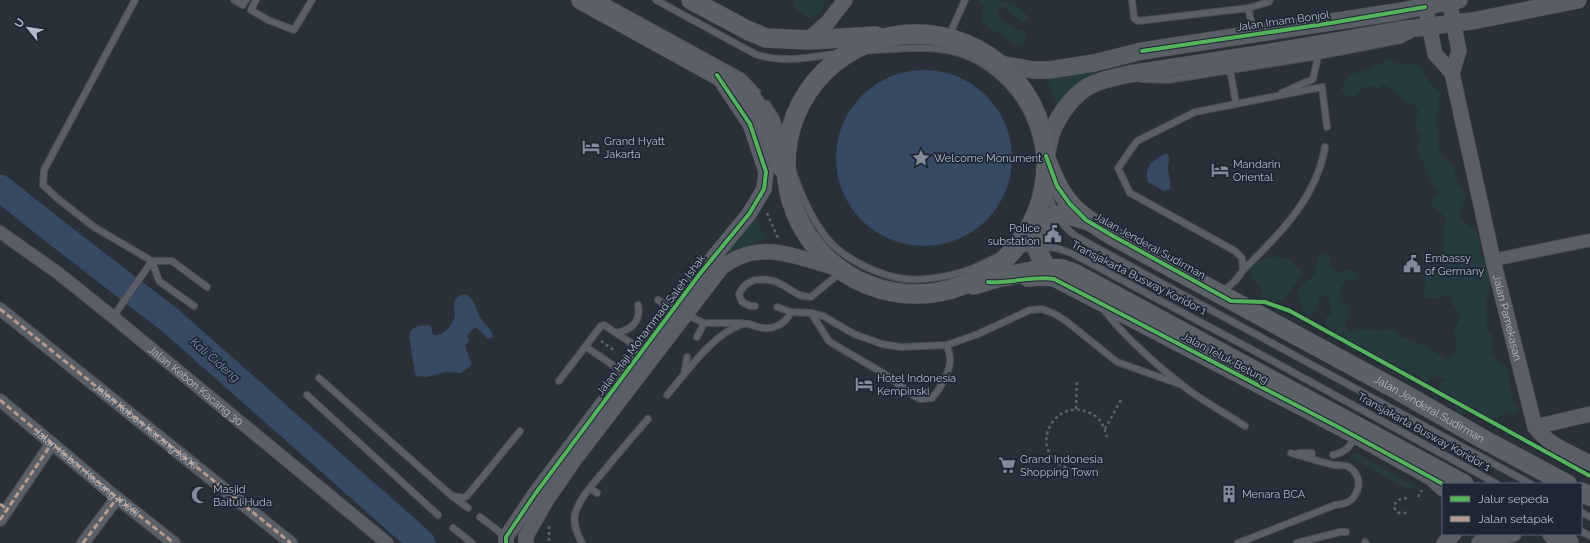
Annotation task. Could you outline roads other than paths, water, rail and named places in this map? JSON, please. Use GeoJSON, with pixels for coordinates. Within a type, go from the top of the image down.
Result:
{"type":"FeatureCollection","features":[{"type":"Feature","properties":{"kind":"main road"},"geometry":{"type":"LineString","coordinates":[[581,0],[717,75],[750,97],[760,109],[773,139],[795,215],[802,229],[810,242],[837,269],[869,286],[894,294],[927,295],[988,282],[997,278],[1047,268],[1076,274],[1462,483]]}},
{"type":"Feature","properties":{"kind":"main road"},"geometry":{"type":"LineString","coordinates":[[691,0],[747,30],[766,38],[808,40],[905,35],[930,35],[948,38],[977,49],[1000,64],[1020,85],[1033,107],[1043,136],[1046,156],[1046,184],[1041,204],[1033,222],[1022,239],[1008,253],[984,272],[959,288]]}},
{"type":"Feature","properties":{"kind":"main road"},"geometry":{"type":"LineString","coordinates":[[1046,156],[1052,132],[1062,113],[1078,94],[1091,84],[1108,79],[1129,74],[1399,30],[1472,21],[1578,0]]}},
{"type":"Feature","properties":{"kind":"main road","name":"Jalan Imam Bonjol"},"geometry":{"type":"LineString","coordinates":[[1000,64],[1033,70],[1049,70],[1094,63],[1142,51],[1254,34],[1425,3],[1452,1]]}},
{"type":"Feature","properties":{"kind":"main road"},"geometry":{"type":"LineString","coordinates":[[787,185],[786,151],[790,133],[795,116],[814,85],[840,60],[855,51],[874,41],[905,35]]}},
{"type":"Feature","properties":{"kind":"main road","name":"Jalan Jenderal Sudirman"},"geometry":{"type":"LineString","coordinates":[[1046,156],[1057,186],[1070,204],[1086,220],[1119,240],[1405,394],[1483,439],[1565,483]]}},
{"type":"Feature","properties":{"kind":"main road"},"geometry":{"type":"LineString","coordinates":[[1047,268],[1037,248],[1037,240],[1043,227],[1049,220],[1058,215],[1073,216],[1086,220]]}},
{"type":"Feature","properties":{"kind":"main road"},"geometry":{"type":"LineString","coordinates":[[1554,535],[1569,543]]}},
{"type":"Feature","properties":{"kind":"street"},"geometry":{"type":"LineString","coordinates":[[808,40],[828,22],[845,0]]}},
{"type":"Feature","properties":{"kind":"street","name":"Jalan Pamekasan"},"geometry":{"type":"LineString","coordinates":[[1452,1],[1453,23],[1459,50],[1452,72],[1493,260],[1536,427]]}},
{"type":"Feature","properties":{"kind":"street"},"geometry":{"type":"LineString","coordinates":[[1425,3],[1435,54],[1452,72]]}},
{"type":"Feature","properties":{"kind":"street","name":"Jalan Haji Mohammad Saleh Ishak"},"geometry":{"type":"LineString","coordinates":[[526,543],[526,536],[546,501],[679,312],[699,275],[749,214],[764,189],[766,181],[763,164],[750,124],[717,75]]}},
{"type":"Feature","properties":{"kind":"street","name":"Jalan Kebon Kacang 30"},"geometry":{"type":"LineString","coordinates":[[0,232],[58,274],[113,317],[387,543]]}},
{"type":"Feature","properties":{"kind":"street"},"geometry":{"type":"LineString","coordinates":[[1493,260],[1590,240]]}},
{"type":"Feature","properties":{"kind":"street","name":"Jalan Haji Mohammad Saleh Ishak"},"geometry":{"type":"LineString","coordinates":[[506,540],[535,494],[643,350],[722,267],[737,257],[750,252],[777,251],[837,269]]}},
{"type":"Feature","properties":{"kind":"street","name":"Jalan Teluk Betung"},"geometry":{"type":"LineString","coordinates":[[988,282],[998,283],[1044,278],[1054,279],[1356,436],[1432,478],[1442,488]]}},
{"type":"Feature","properties":{"kind":"street","name":"Jalan Kebon Kacang XXXI"},"geometry":{"type":"LineString","coordinates":[[0,309],[291,543]]}},
{"type":"Feature","properties":{"kind":"street","name":"Jalan Kebon Kacang XXXII"},"geometry":{"type":"LineString","coordinates":[[0,400],[117,498],[174,543]]}},
{"type":"Feature","properties":{"kind":"street"},"geometry":{"type":"LineString","coordinates":[[1590,414],[1536,427],[1541,435],[1548,440],[1590,463]]}},
{"type":"Feature","properties":{"kind":"street"},"geometry":{"type":"LineString","coordinates":[[0,520],[4,507],[52,443]]}},
{"type":"Feature","properties":{"kind":"street"},"geometry":{"type":"LineString","coordinates":[[83,543],[117,498]]}},
{"type":"Feature","properties":{"kind":"street"},"geometry":{"type":"LineString","coordinates":[[1444,543],[1453,535]]}},
{"type":"Feature","properties":{"kind":"street"},"geometry":{"type":"LineString","coordinates":[[1484,542],[1510,535]]}},
{"type":"Feature","properties":{"kind":"lane"},"geometry":{"type":"LineString","coordinates":[[135,0],[44,170],[43,185],[94,227],[152,261],[172,261],[207,287]]}},
{"type":"Feature","properties":{"kind":"lane"},"geometry":{"type":"LineString","coordinates":[[234,0],[244,2]]}},
{"type":"Feature","properties":{"kind":"lane"},"geometry":{"type":"LineString","coordinates":[[256,0],[251,10],[268,20],[294,30],[312,0]]}},
{"type":"Feature","properties":{"kind":"lane","name":"Transjakarta Busway Koridor 1"},"geometry":{"type":"LineString","coordinates":[[603,0],[743,77],[761,96],[776,118],[786,151],[803,197],[813,217],[830,242],[854,261],[873,270],[905,279],[938,278],[970,269],[1008,253],[1037,248],[1056,248],[1073,254],[1495,483]]}},
{"type":"Feature","properties":{"kind":"lane","name":"Transjakarta Busway Koridor 1"},"geometry":{"type":"LineString","coordinates":[[656,0],[755,54],[764,57],[789,60],[855,51],[920,47],[934,48],[961,54],[987,67],[1008,85],[1025,108],[1034,127],[1051,202],[1067,230],[1529,483]]}},
{"type":"Feature","properties":{"kind":"lane"},"geometry":{"type":"LineString","coordinates":[[948,38],[965,0]]}},
{"type":"Feature","properties":{"kind":"lane"},"geometry":{"type":"LineString","coordinates":[[1132,0],[1134,18],[1138,21],[1249,10],[1269,2],[1270,0]]}},
{"type":"Feature","properties":{"kind":"lane"},"geometry":{"type":"LineString","coordinates":[[1249,10],[1254,34]]}},
{"type":"Feature","properties":{"kind":"lane"},"geometry":{"type":"LineString","coordinates":[[1108,79],[1168,80],[1318,56],[1401,40],[1429,26]]}},
{"type":"Feature","properties":{"kind":"lane"},"geometry":{"type":"LineString","coordinates":[[1277,96],[1313,79],[1318,56]]}},
{"type":"Feature","properties":{"kind":"lane"},"geometry":{"type":"LineString","coordinates":[[1230,69],[1236,104]]}},
{"type":"Feature","properties":{"kind":"lane"},"geometry":{"type":"LineString","coordinates":[[1243,270],[1242,258],[1235,251],[1130,193],[1118,168],[1137,141],[1195,112],[1322,87],[1327,127]]}},
{"type":"Feature","properties":{"kind":"lane"},"geometry":{"type":"LineString","coordinates":[[1218,294],[1234,282],[1243,270],[1271,243],[1307,197],[1322,164],[1325,147]]}},
{"type":"Feature","properties":{"kind":"lane"},"geometry":{"type":"LineString","coordinates":[[113,317],[152,261]]}},
{"type":"Feature","properties":{"kind":"lane"},"geometry":{"type":"LineString","coordinates":[[152,261],[159,282],[194,306]]}},
{"type":"Feature","properties":{"kind":"lane"},"geometry":{"type":"LineString","coordinates":[[755,306],[750,306],[742,302],[740,294],[743,287],[752,281],[763,279],[778,282],[801,296],[811,297],[837,269]]}},
{"type":"Feature","properties":{"kind":"lane"},"geometry":{"type":"LineString","coordinates":[[658,300],[679,312],[704,323],[745,323],[763,328],[772,328],[788,320],[791,312]]}},
{"type":"Feature","properties":{"kind":"lane"},"geometry":{"type":"LineString","coordinates":[[1098,302],[1116,325],[1143,353],[1182,385],[1245,426]]}},
{"type":"Feature","properties":{"kind":"lane"},"geometry":{"type":"LineString","coordinates":[[616,333],[630,329],[638,319],[638,305]]}},
{"type":"Feature","properties":{"kind":"lane"},"geometry":{"type":"LineString","coordinates":[[777,307],[791,312],[812,313],[823,316],[854,334],[882,344],[901,347],[947,346],[978,334],[1030,310],[1042,309],[1055,314],[1066,321],[1117,362],[1182,385]]}},
{"type":"Feature","properties":{"kind":"lane"},"geometry":{"type":"LineString","coordinates":[[812,313],[829,341],[888,376],[914,396],[921,399],[932,398],[940,386],[950,364],[950,354],[947,346]]}},
{"type":"Feature","properties":{"kind":"lane"},"geometry":{"type":"LineString","coordinates":[[698,337],[704,323]]}},
{"type":"Feature","properties":{"kind":"lane"},"geometry":{"type":"LineString","coordinates":[[666,395],[712,344],[735,327],[745,323]]}},
{"type":"Feature","properties":{"kind":"lane"},"geometry":{"type":"LineString","coordinates":[[559,381],[602,325],[643,350]]}},
{"type":"Feature","properties":{"kind":"lane"},"geometry":{"type":"LineString","coordinates":[[586,346],[626,374]]}},
{"type":"Feature","properties":{"kind":"lane"},"geometry":{"type":"LineString","coordinates":[[684,375],[686,357]]}},
{"type":"Feature","properties":{"kind":"lane"},"geometry":{"type":"LineString","coordinates":[[319,378],[452,496],[468,508]]}},
{"type":"Feature","properties":{"kind":"lane"},"geometry":{"type":"LineString","coordinates":[[307,395],[438,515]]}},
{"type":"Feature","properties":{"kind":"lane"},"geometry":{"type":"LineString","coordinates":[[582,543],[576,533],[575,520],[578,507],[590,488],[648,419]]}},
{"type":"Feature","properties":{"kind":"lane"},"geometry":{"type":"LineString","coordinates":[[452,496],[463,498],[467,496],[520,431]]}},
{"type":"Feature","properties":{"kind":"lane"},"geometry":{"type":"LineString","coordinates":[[1333,455],[1345,452],[1356,436]]}},
{"type":"Feature","properties":{"kind":"lane"},"geometry":{"type":"LineString","coordinates":[[1238,543],[1335,505],[1344,504],[1355,496],[1359,484],[1357,476],[1350,468],[1292,453],[1312,453]]}},
{"type":"Feature","properties":{"kind":"lane"},"geometry":{"type":"LineString","coordinates":[[590,488],[597,493]]}},
{"type":"Feature","properties":{"kind":"lane"},"geometry":{"type":"LineString","coordinates":[[480,516],[506,540]]}},
{"type":"Feature","properties":{"kind":"lane"},"geometry":{"type":"LineString","coordinates":[[453,528],[472,543]]}},
{"type":"Feature","properties":{"kind":"lane"},"geometry":{"type":"LineString","coordinates":[[458,532],[465,543]]}},
{"type":"Feature","properties":{"kind":"lane"},"geometry":{"type":"LineString","coordinates":[[1297,543],[1340,532],[1346,532]]}},
{"type":"Feature","properties":{"kind":"water"},"geometry":{"type":"Polygon","coordinates":[[[915,70],[933,70],[950,73],[966,80],[980,90],[992,102],[1002,116],[1009,132],[1012,158],[1011,175],[1006,192],[992,214],[980,226],[966,236],[950,243],[933,246],[915,246],[898,243],[882,236],[868,226],[856,214],[846,200],[839,184],[836,167],[836,149],[839,132],[846,116],[856,102],[868,90],[882,80],[898,73],[915,70]]]}},
{"type":"Feature","properties":{"kind":"water"},"geometry":{"type":"Polygon","coordinates":[[[1165,154],[1168,154],[1169,156],[1168,171],[1170,189],[1164,191],[1148,182],[1147,172],[1148,168],[1153,162],[1165,154]]]}},
{"type":"Feature","properties":{"kind":"water"},"geometry":{"type":"Polygon","coordinates":[[[465,294],[469,296],[473,302],[479,316],[493,334],[493,337],[488,339],[477,328],[474,328],[467,336],[469,341],[465,346],[472,365],[461,373],[445,372],[427,377],[416,376],[409,336],[410,333],[417,326],[424,325],[431,326],[433,335],[440,334],[447,330],[455,316],[455,300],[461,295],[465,294]]]}},
{"type":"Feature","properties":{"kind":"waterway","name":"Kali Cideng"},"geometry":{"type":"LineString","coordinates":[[0,188],[171,321],[422,543]]}},
{"type":"Feature","properties":{"kind":"place","name":"Grand Hyatt Jakarta"},"geometry":{"type":"Point","coordinates":[591,147]}},
{"type":"Feature","properties":{"kind":"place","name":"Welcome Monument"},"geometry":{"type":"Point","coordinates":[921,158]}},
{"type":"Feature","properties":{"kind":"place","name":"Mandarin Oriental"},"geometry":{"type":"Point","coordinates":[1220,170]}},
{"type":"Feature","properties":{"kind":"place","name":"Police substation"},"geometry":{"type":"Point","coordinates":[1053,234]}},
{"type":"Feature","properties":{"kind":"place","name":"Embassy of Germany"},"geometry":{"type":"Point","coordinates":[1412,264]}},
{"type":"Feature","properties":{"kind":"place","name":"Hotel Indonesia Kempinski"},"geometry":{"type":"Point","coordinates":[864,384]}},
{"type":"Feature","properties":{"kind":"place","name":"Grand Indonesia Shopping Town"},"geometry":{"type":"Point","coordinates":[1007,465]}},
{"type":"Feature","properties":{"kind":"place","name":"Menara BCA"},"geometry":{"type":"Point","coordinates":[1229,494]}},
{"type":"Feature","properties":{"kind":"place","name":"Masjid Baitul Huda"},"geometry":{"type":"Point","coordinates":[200,495]}}]}
